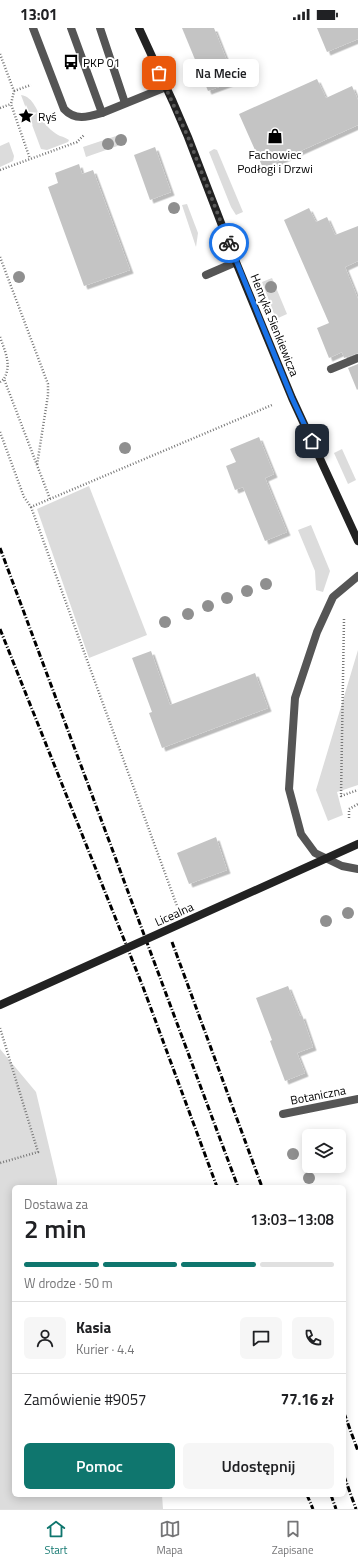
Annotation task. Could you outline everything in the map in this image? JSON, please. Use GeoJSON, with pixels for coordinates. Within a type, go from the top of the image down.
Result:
{"type":"FeatureCollection","features":[{"type":"Feature","properties":{"kind":"street"},"geometry":{"type":"LineString","coordinates":[[33,28],[64,109],[69,114],[76,117],[87,117],[102,113],[166,87]]}},
{"type":"Feature","properties":{"kind":"street"},"geometry":{"type":"LineString","coordinates":[[71,28],[102,113]]}},
{"type":"Feature","properties":{"kind":"street"},"geometry":{"type":"LineString","coordinates":[[100,28],[125,103]]}},
{"type":"Feature","properties":{"kind":"street","name":"Henryka Sienkiewicza"},"geometry":{"type":"LineString","coordinates":[[139,28],[188,137],[236,262],[292,398],[358,541]]}},
{"type":"Feature","properties":{"kind":"street"},"geometry":{"type":"LineString","coordinates":[[206,275],[236,262]]}},
{"type":"Feature","properties":{"kind":"street"},"geometry":{"type":"LineString","coordinates":[[331,369],[358,358]]}},
{"type":"Feature","properties":{"kind":"street"},"geometry":{"type":"LineString","coordinates":[[358,576],[332,597],[317,632],[295,698],[289,788],[302,834],[315,853],[342,866],[358,870]]}},
{"type":"Feature","properties":{"kind":"street","name":"Licealna"},"geometry":{"type":"LineString","coordinates":[[0,1005],[358,844]]}},
{"type":"Feature","properties":{"kind":"street","name":"Botaniczna"},"geometry":{"type":"LineString","coordinates":[[283,1114],[358,1099]]}},
{"type":"Feature","properties":{"kind":"path"},"geometry":{"type":"LineString","coordinates":[[0,54],[14,91],[11,104],[30,159]]}},
{"type":"Feature","properties":{"kind":"path"},"geometry":{"type":"LineString","coordinates":[[14,91],[31,85]]}},
{"type":"Feature","properties":{"kind":"path"},"geometry":{"type":"LineString","coordinates":[[0,108],[11,104]]}},
{"type":"Feature","properties":{"kind":"path"},"geometry":{"type":"LineString","coordinates":[[0,170],[77,142],[85,135]]}},
{"type":"Feature","properties":{"kind":"path"},"geometry":{"type":"LineString","coordinates":[[0,257],[48,384],[48,394],[37,465]]}},
{"type":"Feature","properties":{"kind":"path"},"geometry":{"type":"LineString","coordinates":[[0,337],[8,359],[8,372],[4,379],[0,382]]}},
{"type":"Feature","properties":{"kind":"path"},"geometry":{"type":"LineString","coordinates":[[4,379],[50,499]]}},
{"type":"Feature","properties":{"kind":"path"},"geometry":{"type":"LineString","coordinates":[[31,507],[272,405]]}},
{"type":"Feature","properties":{"kind":"path"},"geometry":{"type":"LineString","coordinates":[[0,432],[24,497],[31,507],[179,912]]}},
{"type":"Feature","properties":{"kind":"path"},"geometry":{"type":"LineString","coordinates":[[344,615],[341,796],[358,790]]}},
{"type":"Feature","properties":{"kind":"path"},"geometry":{"type":"LineString","coordinates":[[349,818],[349,809],[358,804]]}},
{"type":"Feature","properties":{"kind":"path"},"geometry":{"type":"LineString","coordinates":[[0,1028],[38,1152],[0,1164]]}},
{"type":"Feature","properties":{"kind":"shaded area"},"geometry":{"type":"Polygon","coordinates":[[[21,95],[25,96],[35,105],[43,121],[53,132],[69,140],[68,142],[47,150],[41,149],[21,95]]]}},
{"type":"Feature","properties":{"kind":"shaded area"},"geometry":{"type":"Polygon","coordinates":[[[122,134],[126,143],[86,157],[83,147],[122,134]]]}},
{"type":"Feature","properties":{"kind":"shaded area"},"geometry":{"type":"Polygon","coordinates":[[[9,142],[14,156],[13,161],[0,167],[0,146],[9,142]]]}},
{"type":"Feature","properties":{"kind":"shaded area"},"geometry":{"type":"Polygon","coordinates":[[[214,149],[217,150],[243,212],[236,215],[231,207],[209,152],[214,149]]]}},
{"type":"Feature","properties":{"kind":"shaded area"},"geometry":{"type":"Polygon","coordinates":[[[187,204],[198,233],[196,247],[182,205],[187,204]]]}},
{"type":"Feature","properties":{"kind":"shaded area"},"geometry":{"type":"Polygon","coordinates":[[[272,278],[287,314],[276,319],[262,282],[272,278]]]}},
{"type":"Feature","properties":{"kind":"shaded area"},"geometry":{"type":"Polygon","coordinates":[[[342,449],[356,480],[348,484],[334,453],[342,449]]]}},
{"type":"Feature","properties":{"kind":"shaded area"},"geometry":{"type":"Polygon","coordinates":[[[89,486],[147,635],[89,658],[37,509],[89,486]]]}},
{"type":"Feature","properties":{"kind":"shaded area"},"geometry":{"type":"Polygon","coordinates":[[[311,525],[330,571],[323,592],[316,590],[315,571],[298,530],[311,525]]]}},
{"type":"Feature","properties":{"kind":"shaded area"},"geometry":{"type":"Polygon","coordinates":[[[358,650],[358,785],[337,792],[343,815],[328,821],[316,790],[358,650]]]}},
{"type":"Feature","properties":{"kind":"shaded area"},"geometry":{"type":"Polygon","coordinates":[[[0,1049],[36,1092],[57,1180],[57,1185],[12,1185],[12,1497],[162,1497],[163,1509],[0,1509],[0,1049]]]}},
{"type":"Feature","properties":{"kind":"building"},"geometry":{"type":"Polygon","coordinates":[[[182,28],[214,28],[235,81],[208,91],[182,28]]]}},
{"type":"Feature","properties":{"kind":"building"},"geometry":{"type":"Polygon","coordinates":[[[317,28],[358,28],[358,39],[327,52],[317,28]]]}},
{"type":"Feature","properties":{"kind":"building"},"geometry":{"type":"Polygon","coordinates":[[[317,79],[326,98],[352,86],[358,100],[358,125],[263,168],[239,114],[317,79]]]}},
{"type":"Feature","properties":{"kind":"building"},"geometry":{"type":"Polygon","coordinates":[[[155,147],[171,192],[150,200],[134,155],[155,147]]]}},
{"type":"Feature","properties":{"kind":"building"},"geometry":{"type":"Polygon","coordinates":[[[79,164],[82,174],[93,170],[130,270],[84,286],[48,187],[58,183],[55,173],[79,164]]]}},
{"type":"Feature","properties":{"kind":"building"},"geometry":{"type":"Polygon","coordinates":[[[309,208],[316,222],[327,217],[335,235],[358,226],[358,261],[345,267],[358,299],[358,353],[344,358],[342,352],[329,358],[317,328],[329,323],[284,220],[309,208]]]}},
{"type":"Feature","properties":{"kind":"building"},"geometry":{"type":"Polygon","coordinates":[[[358,364],[358,389],[357,390],[348,368],[358,364]]]}},
{"type":"Feature","properties":{"kind":"building"},"geometry":{"type":"Polygon","coordinates":[[[259,437],[274,474],[265,478],[287,532],[265,541],[243,487],[235,490],[226,466],[236,462],[230,449],[259,437]]]}},
{"type":"Feature","properties":{"kind":"building"},"geometry":{"type":"Polygon","coordinates":[[[151,651],[170,705],[255,673],[268,708],[162,748],[149,713],[152,712],[132,658],[151,651]]]}},
{"type":"Feature","properties":{"kind":"building"},"geometry":{"type":"Polygon","coordinates":[[[216,837],[227,870],[189,884],[177,853],[216,837]]]}},
{"type":"Feature","properties":{"kind":"building"},"geometry":{"type":"Polygon","coordinates":[[[288,986],[300,1016],[302,1015],[313,1047],[297,1053],[305,1073],[285,1081],[270,1041],[272,1040],[256,998],[288,986]]]}},
{"type":"Feature","properties":{"kind":"railway"},"geometry":{"type":"LineString","coordinates":[[0,548],[237,1185]]}},
{"type":"Feature","properties":{"kind":"railway"},"geometry":{"type":"LineString","coordinates":[[0,629],[143,987],[216,1185]]}},
{"type":"Feature","properties":{"kind":"railway"},"geometry":{"type":"LineString","coordinates":[[172,942],[261,1185]]}},
{"type":"Feature","properties":{"kind":"railway"},"geometry":{"type":"LineString","coordinates":[[346,1418],[358,1451]]}},
{"type":"Feature","properties":{"kind":"railway"},"geometry":{"type":"LineString","coordinates":[[346,1482],[356,1509]]}},
{"type":"Feature","properties":{"kind":"railway"},"geometry":{"type":"LineString","coordinates":[[308,1497],[313,1509]]}},
{"type":"Feature","properties":{"kind":"railway"},"geometry":{"type":"LineString","coordinates":[[332,1497],[336,1509]]}},
{"type":"Feature","properties":{"kind":"way so far"},"geometry":{"type":"LineString","coordinates":[[159,73],[188,137],[229,243]]}},
{"type":"Feature","properties":{"kind":"place","name":"PKP 01"},"geometry":{"type":"Point","coordinates":[71,62]}},
{"type":"Feature","properties":{"kind":"place","name":"Na Mecie"},"geometry":{"type":"Point","coordinates":[159,73]}},
{"type":"Feature","properties":{"kind":"place","name":"Ryś"},"geometry":{"type":"Point","coordinates":[26,116]}},
{"type":"Feature","properties":{"kind":"place","name":"Fachowiec Podłogi i Drzwi"},"geometry":{"type":"Point","coordinates":[275,136]}},
{"type":"Feature","properties":{"kind":"route"},"geometry":{"type":"LineString","coordinates":[[229,243],[292,398],[312,441]]}}]}
